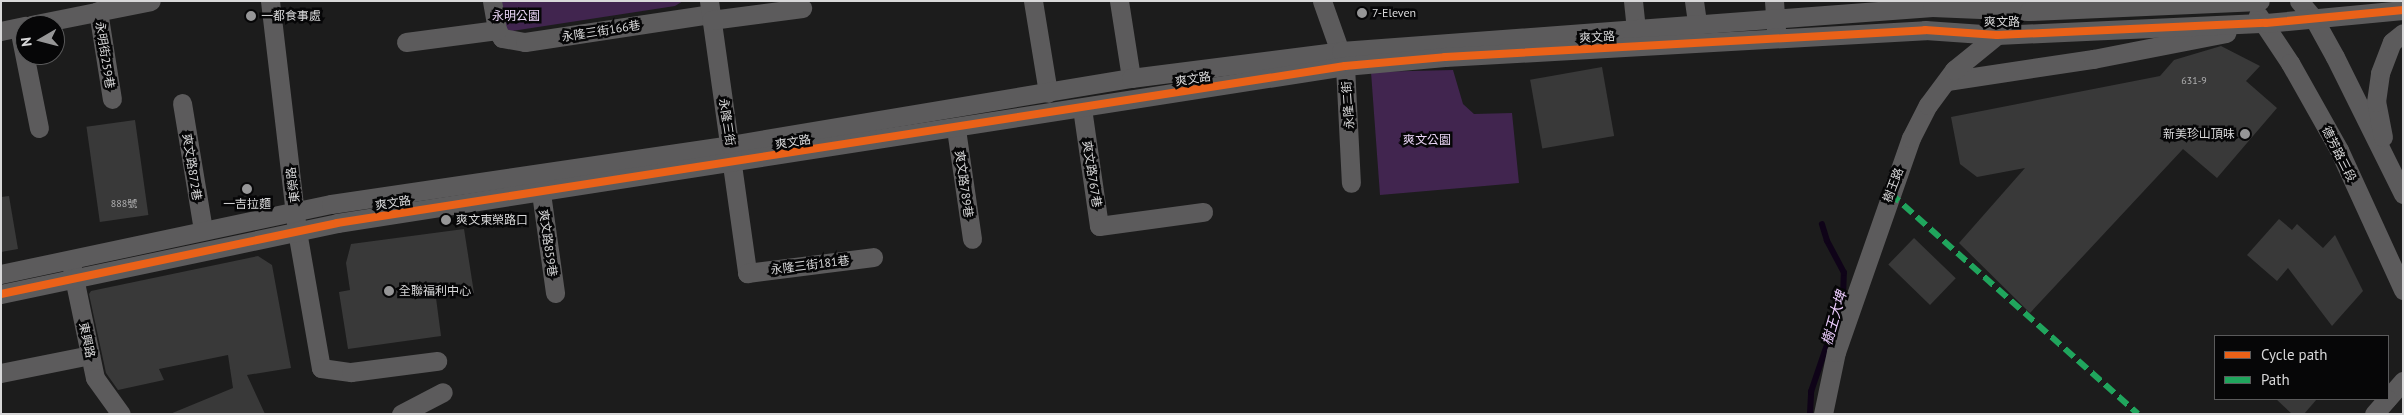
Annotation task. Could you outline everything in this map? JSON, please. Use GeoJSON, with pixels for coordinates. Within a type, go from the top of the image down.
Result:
{"type":"FeatureCollection","features":[{"type":"Feature","properties":{"kind":"street"},"geometry":{"type":"LineString","coordinates":[[65,17],[104,7],[151,1]]}},
{"type":"Feature","properties":{"kind":"street","name":"東榮路"},"geometry":{"type":"LineString","coordinates":[[270,1],[297,231],[321,368],[332,372],[351,372],[437,361]]}},
{"type":"Feature","properties":{"kind":"street"},"geometry":{"type":"LineString","coordinates":[[406,42],[497,30],[492,1]]}},
{"type":"Feature","properties":{"kind":"street"},"geometry":{"type":"LineString","coordinates":[[1033,1],[1048,93]]}},
{"type":"Feature","properties":{"kind":"street"},"geometry":{"type":"LineString","coordinates":[[1119,1],[1131,78]]}},
{"type":"Feature","properties":{"kind":"street","name":"永隆二街"},"geometry":{"type":"LineString","coordinates":[[1322,1],[1343,58],[1351,183]]}},
{"type":"Feature","properties":{"kind":"street"},"geometry":{"type":"LineString","coordinates":[[1633,1],[1636,28]]}},
{"type":"Feature","properties":{"kind":"street"},"geometry":{"type":"LineString","coordinates":[[1694,1],[1697,24]]}},
{"type":"Feature","properties":{"kind":"street"},"geometry":{"type":"LineString","coordinates":[[2299,1],[2314,19],[2387,158],[2403,194]]}},
{"type":"Feature","properties":{"kind":"street","name":"爽文路"},"geometry":{"type":"LineString","coordinates":[[1,274],[296,210],[732,154],[956,129],[1082,108],[1343,58],[1445,57],[1932,4],[2033,6],[2249,2]]}},
{"type":"Feature","properties":{"kind":"street","name":"德芳路三段"},"geometry":{"type":"LineString","coordinates":[[2249,2],[2266,23],[2339,150],[2403,290]]}},
{"type":"Feature","properties":{"kind":"street","name":"樹王路"},"geometry":{"type":"LineString","coordinates":[[1823,414],[1836,352],[1890,193],[1911,138],[1928,105],[1954,70],[2033,6]]}},
{"type":"Feature","properties":{"kind":"street","name":"永明街259巷"},"geometry":{"type":"LineString","coordinates":[[104,7],[112,99]]}},
{"type":"Feature","properties":{"kind":"street","name":"永隆三街166巷"},"geometry":{"type":"LineString","coordinates":[[497,30],[510,41],[524,42],[710,12],[802,8]]}},
{"type":"Feature","properties":{"kind":"street","name":"爽文路"},"geometry":{"type":"LineString","coordinates":[[1,294],[297,231],[541,193],[732,154],[1131,78],[1636,28],[1697,24],[1775,20],[1997,35],[2266,23],[2403,10]]}},
{"type":"Feature","properties":{"kind":"street","name":"永隆三街"},"geometry":{"type":"LineString","coordinates":[[710,12],[732,154],[747,273]]}},
{"type":"Feature","properties":{"kind":"street"},"geometry":{"type":"LineString","coordinates":[[1946,81],[2184,43],[2266,23]]}},
{"type":"Feature","properties":{"kind":"street"},"geometry":{"type":"LineString","coordinates":[[2387,158],[2376,102],[2380,73],[2392,42],[2403,33]]}},
{"type":"Feature","properties":{"kind":"street"},"geometry":{"type":"LineString","coordinates":[[26,65],[39,128]]}},
{"type":"Feature","properties":{"kind":"street","name":"爽文路872巷"},"geometry":{"type":"LineString","coordinates":[[182,103],[203,230]]}},
{"type":"Feature","properties":{"kind":"street","name":"爽文路767巷"},"geometry":{"type":"LineString","coordinates":[[1082,108],[1099,226],[1203,212]]}},
{"type":"Feature","properties":{"kind":"street","name":"爽文路789巷"},"geometry":{"type":"LineString","coordinates":[[956,129],[972,239]]}},
{"type":"Feature","properties":{"kind":"street","name":"爽文路859巷"},"geometry":{"type":"LineString","coordinates":[[541,193],[555,293]]}},
{"type":"Feature","properties":{"kind":"street","name":"永隆三街181巷"},"geometry":{"type":"LineString","coordinates":[[747,273],[873,257]]}},
{"type":"Feature","properties":{"kind":"street","name":"東興路"},"geometry":{"type":"LineString","coordinates":[[71,259],[73,279],[90,355],[102,391],[122,414]]}},
{"type":"Feature","properties":{"kind":"street"},"geometry":{"type":"LineString","coordinates":[[1,373],[90,355]]}},
{"type":"Feature","properties":{"kind":"street"},"geometry":{"type":"LineString","coordinates":[[2389,396],[2403,381]]}},
{"type":"Feature","properties":{"kind":"street"},"geometry":{"type":"LineString","coordinates":[[401,414],[443,392]]}},
{"type":"Feature","properties":{"kind":"street"},"geometry":{"type":"LineString","coordinates":[[2374,414],[2385,400]]}},
{"type":"Feature","properties":{"kind":"green space","name":"永明公園"},"geometry":{"type":"Polygon","coordinates":[[[498,1],[683,1],[675,6],[512,31],[507,30],[498,1]]]}},
{"type":"Feature","properties":{"kind":"green space","name":"爽文公園"},"geometry":{"type":"Polygon","coordinates":[[[1453,70],[1463,104],[1474,114],[1512,113],[1519,183],[1380,195],[1371,72],[1453,70]]]}},
{"type":"Feature","properties":{"kind":"building"},"geometry":{"type":"Polygon","coordinates":[[[2221,46],[2260,66],[2246,81],[2277,108],[2217,178],[2183,149],[2030,313],[1959,243],[2025,168],[1977,177],[1960,164],[1951,117],[2160,76],[2174,60],[2221,46]]]}},
{"type":"Feature","properties":{"kind":"building"},"geometry":{"type":"Polygon","coordinates":[[[1602,67],[1614,136],[1542,149],[1530,80],[1602,67]]]}},
{"type":"Feature","properties":{"kind":"building"},"geometry":{"type":"Polygon","coordinates":[[[135,120],[148,215],[100,222],[86,127],[135,120]]]}},
{"type":"Feature","properties":{"kind":"building"},"geometry":{"type":"Polygon","coordinates":[[[9,196],[18,249],[1,252],[1,197],[9,196]]]}},
{"type":"Feature","properties":{"kind":"building"},"geometry":{"type":"Polygon","coordinates":[[[2279,219],[2292,230],[2297,224],[2323,248],[2335,235],[2363,291],[2332,326],[2288,268],[2277,281],[2247,255],[2279,219]]]}},
{"type":"Feature","properties":{"kind":"building","name":"全聯福利中心"},"geometry":{"type":"Polygon","coordinates":[[[464,229],[474,293],[436,298],[441,336],[348,349],[339,292],[350,290],[346,263],[351,244],[464,229]]]}},
{"type":"Feature","properties":{"kind":"building"},"geometry":{"type":"Polygon","coordinates":[[[1914,238],[1956,278],[1930,305],[1888,265],[1914,238]]]}},
{"type":"Feature","properties":{"kind":"building"},"geometry":{"type":"Polygon","coordinates":[[[258,256],[272,265],[291,368],[247,375],[265,414],[170,414],[233,388],[228,355],[159,369],[164,380],[118,390],[106,373],[89,294],[91,291],[258,256]]]}},
{"type":"Feature","properties":{"kind":"building"},"geometry":{"type":"Polygon","coordinates":[[[2277,400],[2316,400],[2304,414],[2292,414],[2277,400]]]}},
{"type":"Feature","properties":{"kind":"waterway","name":"樹王大埤"},"geometry":{"type":"LineString","coordinates":[[1810,414],[1811,392],[1843,298],[1844,273],[1827,241],[1822,225]]}},
{"type":"Feature","properties":{"kind":"marked path"},"geometry":{"type":"LineString","coordinates":[[1890,193],[2138,414]]}},
{"type":"Feature","properties":{"kind":"cycle path"},"geometry":{"type":"LineString","coordinates":[[1,294],[337,223],[1345,66],[1445,57],[1925,30],[1997,35],[2266,23],[2403,10]]}},
{"type":"Feature","properties":{"kind":"place","name":"7-Eleven"},"geometry":{"type":"Point","coordinates":[1362,13]}},
{"type":"Feature","properties":{"kind":"place","name":"一都食事處"},"geometry":{"type":"Point","coordinates":[251,16]}},
{"type":"Feature","properties":{"kind":"place","name":"新美珍山頂味"},"geometry":{"type":"Point","coordinates":[2245,134]}},
{"type":"Feature","properties":{"kind":"place","name":"一吉拉麵"},"geometry":{"type":"Point","coordinates":[247,189]}},
{"type":"Feature","properties":{"kind":"place","name":"爽文東榮路口"},"geometry":{"type":"Point","coordinates":[446,220]}},
{"type":"Feature","properties":{"kind":"place","name":"全聯福利中心"},"geometry":{"type":"Point","coordinates":[389,291]}}]}
